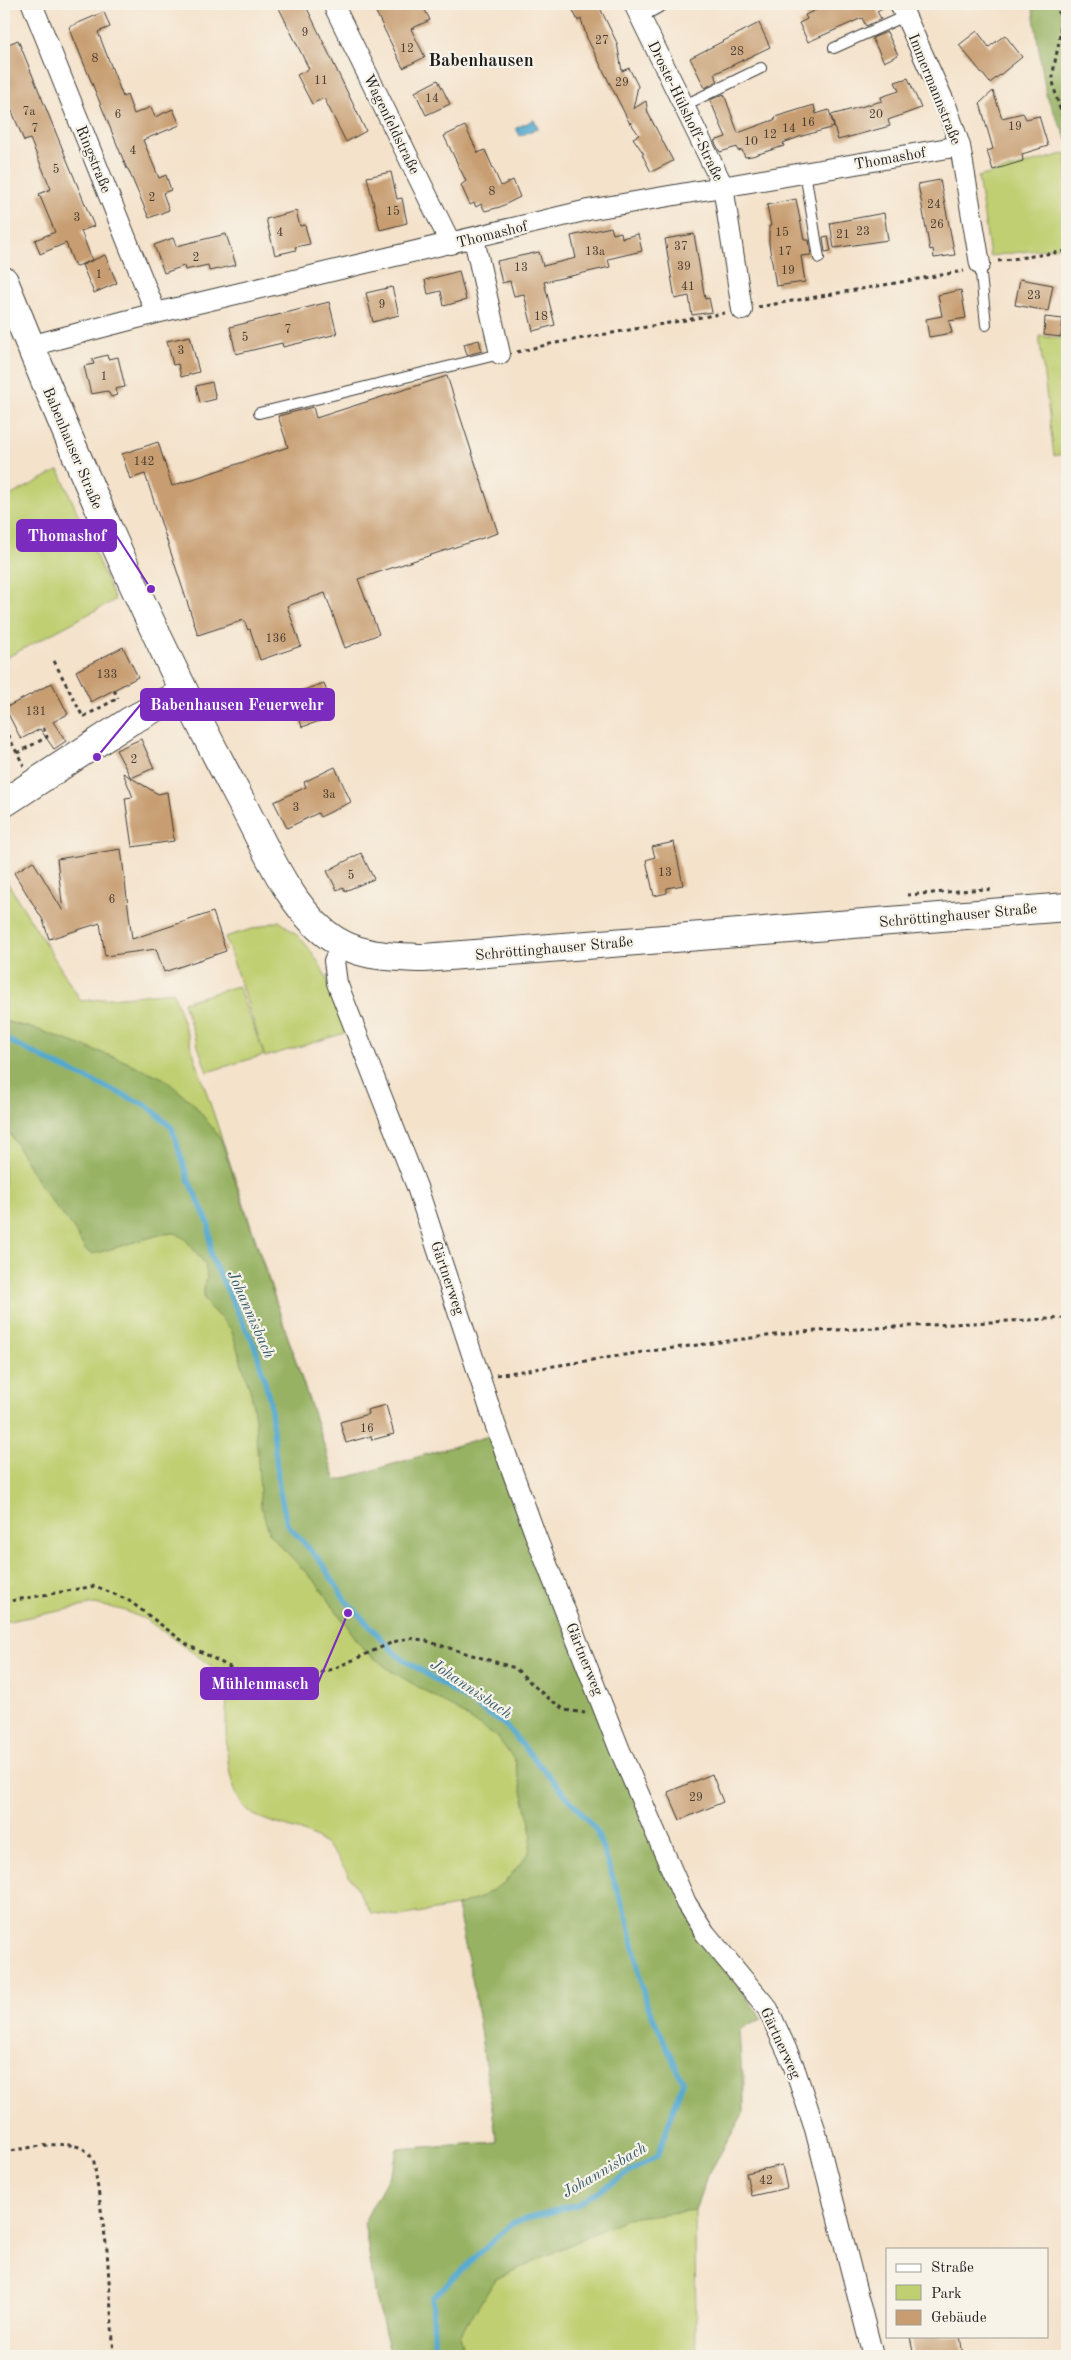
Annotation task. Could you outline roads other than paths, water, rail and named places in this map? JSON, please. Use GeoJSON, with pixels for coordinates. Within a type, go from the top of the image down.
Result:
{"type":"FeatureCollection","features":[{"type":"Feature","properties":{"kind":"main road","name":"Babenhauser Straße"},"geometry":{"type":"LineString","coordinates":[[4,281],[108,531],[184,693]]}},
{"type":"Feature","properties":{"kind":"main road"},"geometry":{"type":"LineString","coordinates":[[4,803],[130,721],[184,693]]}},
{"type":"Feature","properties":{"kind":"main road","name":"Schröttinghauser Straße"},"geometry":{"type":"LineString","coordinates":[[184,693],[272,860],[299,905],[314,921],[342,944],[367,954],[424,958],[1067,906]]}},
{"type":"Feature","properties":{"kind":"street","name":"Ringstraße"},"geometry":{"type":"LineString","coordinates":[[32,4],[156,313]]}},
{"type":"Feature","properties":{"kind":"street","name":"Wagenfeldstraße"},"geometry":{"type":"LineString","coordinates":[[333,4],[452,244]]}},
{"type":"Feature","properties":{"kind":"street","name":"Immermannstraße"},"geometry":{"type":"LineString","coordinates":[[903,10],[947,108],[960,146],[980,264]]}},
{"type":"Feature","properties":{"kind":"street","name":"Droste-Hülshoff-Straße"},"geometry":{"type":"LineString","coordinates":[[637,11],[723,186],[742,310]]}},
{"type":"Feature","properties":{"kind":"street","name":"Thomashof"},"geometry":{"type":"LineString","coordinates":[[30,346],[156,313],[474,239],[588,210],[960,146]]}},
{"type":"Feature","properties":{"kind":"street"},"geometry":{"type":"LineString","coordinates":[[474,239],[500,354]]}},
{"type":"Feature","properties":{"kind":"street","name":"Gärtnerweg"},"geometry":{"type":"LineString","coordinates":[[342,944],[334,961],[337,983],[417,1187],[535,1534],[607,1715],[686,1903],[705,1933],[768,2009],[794,2064],[815,2130],[873,2356]]}},
{"type":"Feature","properties":{"kind":"lane"},"geometry":{"type":"LineString","coordinates":[[637,11],[664,4]]}},
{"type":"Feature","properties":{"kind":"lane"},"geometry":{"type":"LineString","coordinates":[[834,48],[903,10]]}},
{"type":"Feature","properties":{"kind":"lane"},"geometry":{"type":"LineString","coordinates":[[683,106],[761,68]]}},
{"type":"Feature","properties":{"kind":"lane"},"geometry":{"type":"LineString","coordinates":[[805,172],[819,258]]}},
{"type":"Feature","properties":{"kind":"lane"},"geometry":{"type":"LineString","coordinates":[[980,264],[986,325]]}},
{"type":"Feature","properties":{"kind":"lane"},"geometry":{"type":"LineString","coordinates":[[259,413],[500,354]]}},
{"type":"Feature","properties":{"kind":"water"},"geometry":{"type":"Polygon","coordinates":[[[534,120],[538,128],[520,136],[516,128],[534,120]]]}},
{"type":"Feature","properties":{"kind":"waterway","name":"Johannisbach"},"geometry":{"type":"LineString","coordinates":[[4,1038],[57,1065],[148,1106],[172,1128],[189,1181],[209,1224],[211,1257],[256,1349],[270,1401],[279,1487],[287,1524],[321,1562],[346,1601],[397,1655],[505,1725],[596,1830],[628,1920],[645,2000],[683,2081],[658,2155],[576,2205],[512,2223],[432,2298],[435,2356]]}},
{"type":"Feature","properties":{"kind":"place","name":"Thomashof"},"geometry":{"type":"Point","coordinates":[151,589]}},
{"type":"Feature","properties":{"kind":"place","name":"Babenhausen Feuerwehr"},"geometry":{"type":"Point","coordinates":[97,757]}},
{"type":"Feature","properties":{"kind":"place","name":"Mühlenmasch"},"geometry":{"type":"Point","coordinates":[348,1613]}},
{"type":"Feature","properties":{"kind":"district","name":"Babenhausen"},"geometry":{"type":"Point","coordinates":[481,60]}}]}
